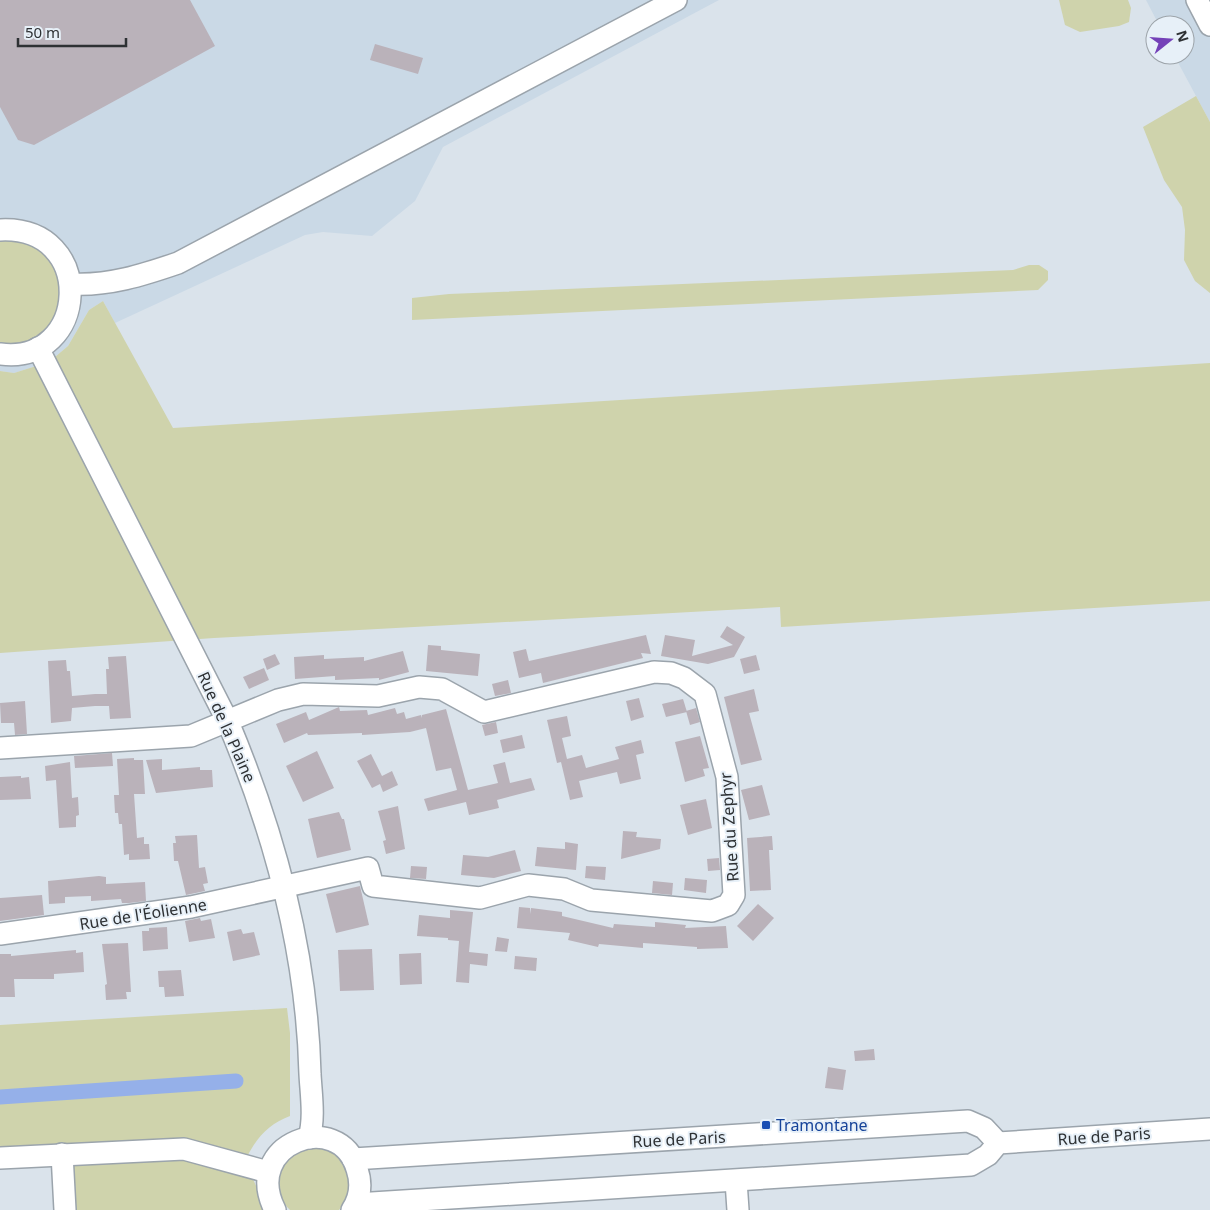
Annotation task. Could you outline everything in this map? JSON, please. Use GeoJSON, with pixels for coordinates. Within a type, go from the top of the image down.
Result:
{"type":"FeatureCollection","features":[{"type":"Feature","properties":{"kind":"street"},"geometry":{"type":"LineString","coordinates":[[71,284],[110,282],[139,277],[178,263],[676,0]]}},
{"type":"Feature","properties":{"kind":"street"},"geometry":{"type":"LineString","coordinates":[[1197,0],[1210,25]]}},
{"type":"Feature","properties":{"kind":"street"},"geometry":{"type":"LineString","coordinates":[[0,230],[16,229],[36,235],[53,247],[65,264],[71,284],[71,303],[65,321],[54,336],[38,348],[21,354],[0,354]]}},
{"type":"Feature","properties":{"kind":"street","name":"Rue de la Plaine"},"geometry":{"type":"LineString","coordinates":[[38,348],[228,722],[252,779],[285,885],[296,945],[309,1031],[311,1115],[309,1138]]}},
{"type":"Feature","properties":{"kind":"street","name":"Rue du Zephyr"},"geometry":{"type":"LineString","coordinates":[[228,722],[278,700],[303,694],[378,696],[420,688],[442,689],[484,712],[654,672],[670,673],[684,678],[705,694],[727,777],[734,895],[728,905],[712,911],[591,900],[564,889],[528,885],[480,898],[373,886],[368,868],[285,885]]}},
{"type":"Feature","properties":{"kind":"street"},"geometry":{"type":"LineString","coordinates":[[0,748],[192,736],[228,722]]}},
{"type":"Feature","properties":{"kind":"street","name":"Rue de l'Éolienne"},"geometry":{"type":"LineString","coordinates":[[0,934],[191,907],[285,885]]}},
{"type":"Feature","properties":{"kind":"street","name":"Rue de Paris"},"geometry":{"type":"LineString","coordinates":[[353,1159],[968,1121],[984,1128],[998,1143],[1210,1129]]}},
{"type":"Feature","properties":{"kind":"street"},"geometry":{"type":"LineString","coordinates":[[275,1210],[270,1200],[267,1185],[268,1172],[274,1158],[283,1148],[295,1141],[309,1138],[323,1138],[337,1144],[353,1159],[360,1177],[360,1191],[354,1207],[970,1166],[988,1155],[998,1143]]}},
{"type":"Feature","properties":{"kind":"street"},"geometry":{"type":"LineString","coordinates":[[0,1158],[184,1149],[268,1172]]}},
{"type":"Feature","properties":{"kind":"street"},"geometry":{"type":"LineString","coordinates":[[62,1154],[65,1210]]}},
{"type":"Feature","properties":{"kind":"street"},"geometry":{"type":"LineString","coordinates":[[736,1181],[738,1210]]}},
{"type":"Feature","properties":{"kind":"shaded area"},"geometry":{"type":"Polygon","coordinates":[[[0,0],[719,0],[443,147],[415,201],[372,236],[323,232],[305,235],[115,323],[103,301],[89,310],[68,346],[49,362],[14,373],[0,371],[0,0]]]}},
{"type":"Feature","properties":{"kind":"shaded area"},"geometry":{"type":"Polygon","coordinates":[[[1146,0],[1210,0],[1210,122],[1179,65],[1195,65],[1195,15],[1154,15],[1146,0]]]}},
{"type":"Feature","properties":{"kind":"green space"},"geometry":{"type":"Polygon","coordinates":[[[1059,0],[1128,0],[1131,8],[1129,22],[1119,26],[1080,32],[1065,25],[1059,0]]]}},
{"type":"Feature","properties":{"kind":"green space"},"geometry":{"type":"Polygon","coordinates":[[[1196,96],[1210,122],[1210,293],[1195,281],[1184,260],[1185,230],[1182,207],[1164,180],[1143,127],[1196,96]]]}},
{"type":"Feature","properties":{"kind":"green space"},"geometry":{"type":"Polygon","coordinates":[[[0,240],[24,242],[42,251],[52,262],[58,277],[60,292],[58,308],[51,323],[41,335],[24,344],[0,346],[0,240]]]}},
{"type":"Feature","properties":{"kind":"green space"},"geometry":{"type":"Polygon","coordinates":[[[1029,265],[1039,265],[1048,271],[1048,280],[1038,290],[412,320],[412,298],[449,294],[1013,270],[1029,265]]]}},
{"type":"Feature","properties":{"kind":"green space"},"geometry":{"type":"Polygon","coordinates":[[[103,301],[173,428],[1210,363],[1210,601],[781,627],[780,607],[214,638],[0,653],[0,371],[14,373],[49,362],[68,346],[89,310],[103,301]]]}},
{"type":"Feature","properties":{"kind":"green space"},"geometry":{"type":"Polygon","coordinates":[[[287,1008],[290,1033],[290,1116],[264,1132],[247,1157],[0,1150],[0,1025],[287,1008]]]}},
{"type":"Feature","properties":{"kind":"green space"},"geometry":{"type":"Polygon","coordinates":[[[305,1147],[327,1148],[337,1154],[343,1161],[349,1177],[349,1186],[348,1194],[339,1210],[290,1210],[282,1199],[278,1186],[281,1166],[287,1158],[305,1147]]]}},
{"type":"Feature","properties":{"kind":"green space"},"geometry":{"type":"Polygon","coordinates":[[[146,1157],[198,1160],[252,1177],[267,1210],[71,1210],[69,1173],[75,1165],[146,1157]]]}},
{"type":"Feature","properties":{"kind":"building"},"geometry":{"type":"Polygon","coordinates":[[[0,0],[190,0],[215,46],[34,145],[18,140],[0,107],[0,0]]]}},
{"type":"Feature","properties":{"kind":"building"},"geometry":{"type":"Polygon","coordinates":[[[375,44],[423,58],[418,74],[370,60],[375,44]]]}},
{"type":"Feature","properties":{"kind":"building"},"geometry":{"type":"Polygon","coordinates":[[[727,626],[745,637],[734,657],[708,664],[661,656],[665,635],[695,640],[692,656],[733,645],[720,637],[727,626]]]}},
{"type":"Feature","properties":{"kind":"building"},"geometry":{"type":"Polygon","coordinates":[[[646,635],[651,654],[641,653],[643,658],[543,683],[541,673],[519,678],[513,652],[526,649],[529,661],[646,635]]]}},
{"type":"Feature","properties":{"kind":"building"},"geometry":{"type":"Polygon","coordinates":[[[428,645],[441,646],[441,650],[480,654],[478,676],[426,671],[428,645]]]}},
{"type":"Feature","properties":{"kind":"building"},"geometry":{"type":"Polygon","coordinates":[[[403,651],[409,672],[379,680],[379,678],[335,680],[335,676],[295,679],[294,657],[324,655],[324,659],[364,657],[364,661],[403,651]]]}},
{"type":"Feature","properties":{"kind":"building"},"geometry":{"type":"Polygon","coordinates":[[[275,654],[280,664],[267,670],[263,659],[275,654]]]}},
{"type":"Feature","properties":{"kind":"building"},"geometry":{"type":"Polygon","coordinates":[[[756,655],[760,670],[744,674],[740,659],[756,655]]]}},
{"type":"Feature","properties":{"kind":"building"},"geometry":{"type":"Polygon","coordinates":[[[126,656],[131,718],[110,719],[109,706],[95,706],[72,708],[71,721],[51,723],[48,661],[66,660],[67,671],[70,671],[72,696],[107,694],[106,669],[109,669],[108,657],[126,656]]]}},
{"type":"Feature","properties":{"kind":"building"},"geometry":{"type":"Polygon","coordinates":[[[264,668],[269,680],[249,689],[243,677],[264,668]]]}},
{"type":"Feature","properties":{"kind":"building"},"geometry":{"type":"Polygon","coordinates":[[[508,680],[511,693],[495,696],[492,684],[508,680]]]}},
{"type":"Feature","properties":{"kind":"building"},"geometry":{"type":"Polygon","coordinates":[[[754,689],[759,711],[749,713],[762,760],[741,765],[724,697],[754,689]]]}},
{"type":"Feature","properties":{"kind":"building"},"geometry":{"type":"Polygon","coordinates":[[[639,698],[644,717],[631,721],[626,701],[639,698]]]}},
{"type":"Feature","properties":{"kind":"building"},"geometry":{"type":"Polygon","coordinates":[[[683,699],[687,712],[666,717],[662,704],[683,699]]]}},
{"type":"Feature","properties":{"kind":"building"},"geometry":{"type":"Polygon","coordinates":[[[25,701],[27,734],[15,735],[14,723],[1,723],[0,703],[25,701]]]}},
{"type":"Feature","properties":{"kind":"building"},"geometry":{"type":"Polygon","coordinates":[[[339,707],[340,711],[367,710],[368,715],[395,708],[397,714],[404,712],[406,719],[421,715],[421,718],[422,715],[446,709],[468,790],[498,783],[493,765],[505,762],[510,783],[531,778],[535,790],[497,800],[499,808],[469,815],[466,802],[428,811],[424,799],[457,790],[451,768],[436,771],[426,728],[410,732],[362,735],[362,733],[308,735],[307,733],[284,743],[276,724],[306,712],[309,720],[339,707]]]}},
{"type":"Feature","properties":{"kind":"building"},"geometry":{"type":"Polygon","coordinates":[[[696,708],[700,722],[690,725],[686,711],[696,708]]]}},
{"type":"Feature","properties":{"kind":"building"},"geometry":{"type":"Polygon","coordinates":[[[567,716],[571,736],[562,738],[567,759],[582,755],[586,768],[619,759],[615,747],[641,740],[644,753],[636,755],[641,779],[620,784],[617,772],[579,781],[583,797],[570,800],[561,762],[557,763],[547,720],[567,716]]]}},
{"type":"Feature","properties":{"kind":"building"},"geometry":{"type":"Polygon","coordinates":[[[496,722],[498,733],[485,736],[482,725],[496,722]]]}},
{"type":"Feature","properties":{"kind":"building"},"geometry":{"type":"Polygon","coordinates":[[[522,735],[525,748],[503,753],[500,740],[522,735]]]}},
{"type":"Feature","properties":{"kind":"building"},"geometry":{"type":"Polygon","coordinates":[[[700,736],[709,768],[703,769],[705,776],[685,782],[675,742],[700,736]]]}},
{"type":"Feature","properties":{"kind":"building"},"geometry":{"type":"Polygon","coordinates":[[[317,751],[334,788],[303,802],[286,766],[317,751]]]}},
{"type":"Feature","properties":{"kind":"building"},"geometry":{"type":"Polygon","coordinates":[[[112,753],[113,766],[75,768],[74,756],[112,753]]]}},
{"type":"Feature","properties":{"kind":"building"},"geometry":{"type":"Polygon","coordinates":[[[371,754],[382,776],[392,771],[398,785],[383,792],[380,784],[372,788],[357,761],[371,754]]]}},
{"type":"Feature","properties":{"kind":"building"},"geometry":{"type":"Polygon","coordinates":[[[134,758],[134,760],[143,760],[145,794],[134,794],[137,838],[144,837],[144,844],[149,844],[150,859],[129,860],[129,854],[124,855],[122,824],[119,824],[118,813],[115,813],[114,795],[119,795],[117,759],[134,758]]]}},
{"type":"Feature","properties":{"kind":"building"},"geometry":{"type":"Polygon","coordinates":[[[162,759],[162,770],[200,767],[200,770],[212,770],[213,787],[156,793],[146,760],[162,759]]]}},
{"type":"Feature","properties":{"kind":"building"},"geometry":{"type":"Polygon","coordinates":[[[70,762],[72,798],[78,797],[79,815],[76,816],[76,827],[59,828],[56,780],[46,781],[45,766],[70,762]]]}},
{"type":"Feature","properties":{"kind":"building"},"geometry":{"type":"Polygon","coordinates":[[[21,776],[21,778],[29,777],[31,799],[0,800],[0,777],[21,776]]]}},
{"type":"Feature","properties":{"kind":"building"},"geometry":{"type":"Polygon","coordinates":[[[762,785],[770,815],[749,820],[741,790],[762,785]]]}},
{"type":"Feature","properties":{"kind":"building"},"geometry":{"type":"Polygon","coordinates":[[[706,799],[712,828],[688,835],[680,805],[706,799]]]}},
{"type":"Feature","properties":{"kind":"building"},"geometry":{"type":"Polygon","coordinates":[[[398,806],[405,849],[386,854],[383,841],[386,840],[378,811],[398,806]]]}},
{"type":"Feature","properties":{"kind":"building"},"geometry":{"type":"Polygon","coordinates":[[[339,812],[342,819],[344,819],[351,850],[317,858],[308,819],[339,812]]]}},
{"type":"Feature","properties":{"kind":"building"},"geometry":{"type":"Polygon","coordinates":[[[623,831],[637,832],[636,837],[661,839],[660,849],[621,859],[623,831]]]}},
{"type":"Feature","properties":{"kind":"building"},"geometry":{"type":"Polygon","coordinates":[[[197,835],[199,868],[205,867],[208,883],[203,884],[205,891],[186,895],[178,861],[174,861],[173,843],[176,843],[175,836],[197,835]]]}},
{"type":"Feature","properties":{"kind":"building"},"geometry":{"type":"Polygon","coordinates":[[[772,836],[773,850],[769,850],[771,890],[750,891],[747,838],[772,836]]]}},
{"type":"Feature","properties":{"kind":"building"},"geometry":{"type":"Polygon","coordinates":[[[565,842],[578,844],[576,870],[535,866],[537,847],[565,849],[565,842]]]}},
{"type":"Feature","properties":{"kind":"building"},"geometry":{"type":"Polygon","coordinates":[[[515,850],[521,871],[494,878],[461,875],[463,855],[488,857],[515,850]]]}},
{"type":"Feature","properties":{"kind":"building"},"geometry":{"type":"Polygon","coordinates":[[[719,858],[720,870],[708,871],[707,859],[719,858]]]}},
{"type":"Feature","properties":{"kind":"building"},"geometry":{"type":"Polygon","coordinates":[[[411,866],[427,867],[426,879],[410,878],[411,866]]]}},
{"type":"Feature","properties":{"kind":"building"},"geometry":{"type":"Polygon","coordinates":[[[586,866],[606,867],[605,880],[585,878],[586,866]]]}},
{"type":"Feature","properties":{"kind":"building"},"geometry":{"type":"Polygon","coordinates":[[[106,877],[106,884],[145,882],[146,901],[122,903],[121,899],[91,901],[91,896],[65,897],[65,903],[49,904],[48,881],[106,877]]]}},
{"type":"Feature","properties":{"kind":"building"},"geometry":{"type":"Polygon","coordinates":[[[685,878],[707,880],[706,893],[684,890],[685,878]]]}},
{"type":"Feature","properties":{"kind":"building"},"geometry":{"type":"Polygon","coordinates":[[[653,881],[673,883],[672,895],[652,893],[653,881]]]}},
{"type":"Feature","properties":{"kind":"building"},"geometry":{"type":"Polygon","coordinates":[[[360,886],[369,925],[336,933],[326,894],[360,886]]]}},
{"type":"Feature","properties":{"kind":"building"},"geometry":{"type":"Polygon","coordinates":[[[42,895],[44,915],[0,921],[0,898],[42,895]]]}},
{"type":"Feature","properties":{"kind":"building"},"geometry":{"type":"Polygon","coordinates":[[[758,904],[774,918],[753,941],[737,926],[758,904]]]}},
{"type":"Feature","properties":{"kind":"building"},"geometry":{"type":"Polygon","coordinates":[[[519,907],[530,908],[531,914],[531,908],[562,912],[562,916],[613,928],[614,924],[655,927],[655,922],[686,925],[685,928],[726,926],[728,948],[697,949],[697,947],[643,943],[643,948],[599,944],[598,947],[568,940],[570,933],[517,928],[519,907]]]}},
{"type":"Feature","properties":{"kind":"building"},"geometry":{"type":"Polygon","coordinates":[[[450,910],[473,912],[469,952],[488,954],[487,966],[470,964],[469,983],[456,982],[459,941],[448,940],[448,938],[417,936],[419,915],[450,918],[450,910]]]}},
{"type":"Feature","properties":{"kind":"building"},"geometry":{"type":"Polygon","coordinates":[[[200,918],[201,921],[211,919],[215,938],[189,942],[185,921],[200,918]]]}},
{"type":"Feature","properties":{"kind":"building"},"geometry":{"type":"Polygon","coordinates":[[[167,927],[168,949],[143,951],[142,931],[149,931],[149,928],[167,927]]]}},
{"type":"Feature","properties":{"kind":"building"},"geometry":{"type":"Polygon","coordinates":[[[241,929],[243,934],[254,932],[260,955],[233,961],[227,932],[241,929]]]}},
{"type":"Feature","properties":{"kind":"building"},"geometry":{"type":"Polygon","coordinates":[[[497,937],[509,939],[507,952],[495,951],[497,937]]]}},
{"type":"Feature","properties":{"kind":"building"},"geometry":{"type":"Polygon","coordinates":[[[128,943],[131,992],[126,992],[127,999],[106,1000],[105,985],[107,984],[102,944],[128,943]]]}},
{"type":"Feature","properties":{"kind":"building"},"geometry":{"type":"Polygon","coordinates":[[[372,949],[374,990],[340,991],[338,950],[372,949]]]}},
{"type":"Feature","properties":{"kind":"building"},"geometry":{"type":"Polygon","coordinates":[[[76,950],[76,953],[83,952],[84,972],[54,974],[54,979],[14,979],[15,997],[0,997],[0,954],[11,954],[11,956],[76,950]]]}},
{"type":"Feature","properties":{"kind":"building"},"geometry":{"type":"Polygon","coordinates":[[[421,953],[422,984],[400,985],[399,954],[421,953]]]}},
{"type":"Feature","properties":{"kind":"building"},"geometry":{"type":"Polygon","coordinates":[[[515,956],[537,958],[536,971],[514,969],[515,956]]]}},
{"type":"Feature","properties":{"kind":"building"},"geometry":{"type":"Polygon","coordinates":[[[181,970],[184,996],[165,997],[164,987],[159,987],[158,971],[181,970]]]}},
{"type":"Feature","properties":{"kind":"building"},"geometry":{"type":"Polygon","coordinates":[[[874,1049],[875,1060],[855,1061],[854,1051],[874,1049]]]}},
{"type":"Feature","properties":{"kind":"building"},"geometry":{"type":"Polygon","coordinates":[[[828,1067],[846,1070],[843,1090],[825,1088],[828,1067]]]}},
{"type":"Feature","properties":{"kind":"waterway"},"geometry":{"type":"LineString","coordinates":[[0,1097],[236,1081]]}},
{"type":"Feature","properties":{"kind":"place","name":"Tramontane"},"geometry":{"type":"Point","coordinates":[766,1125]}}]}
